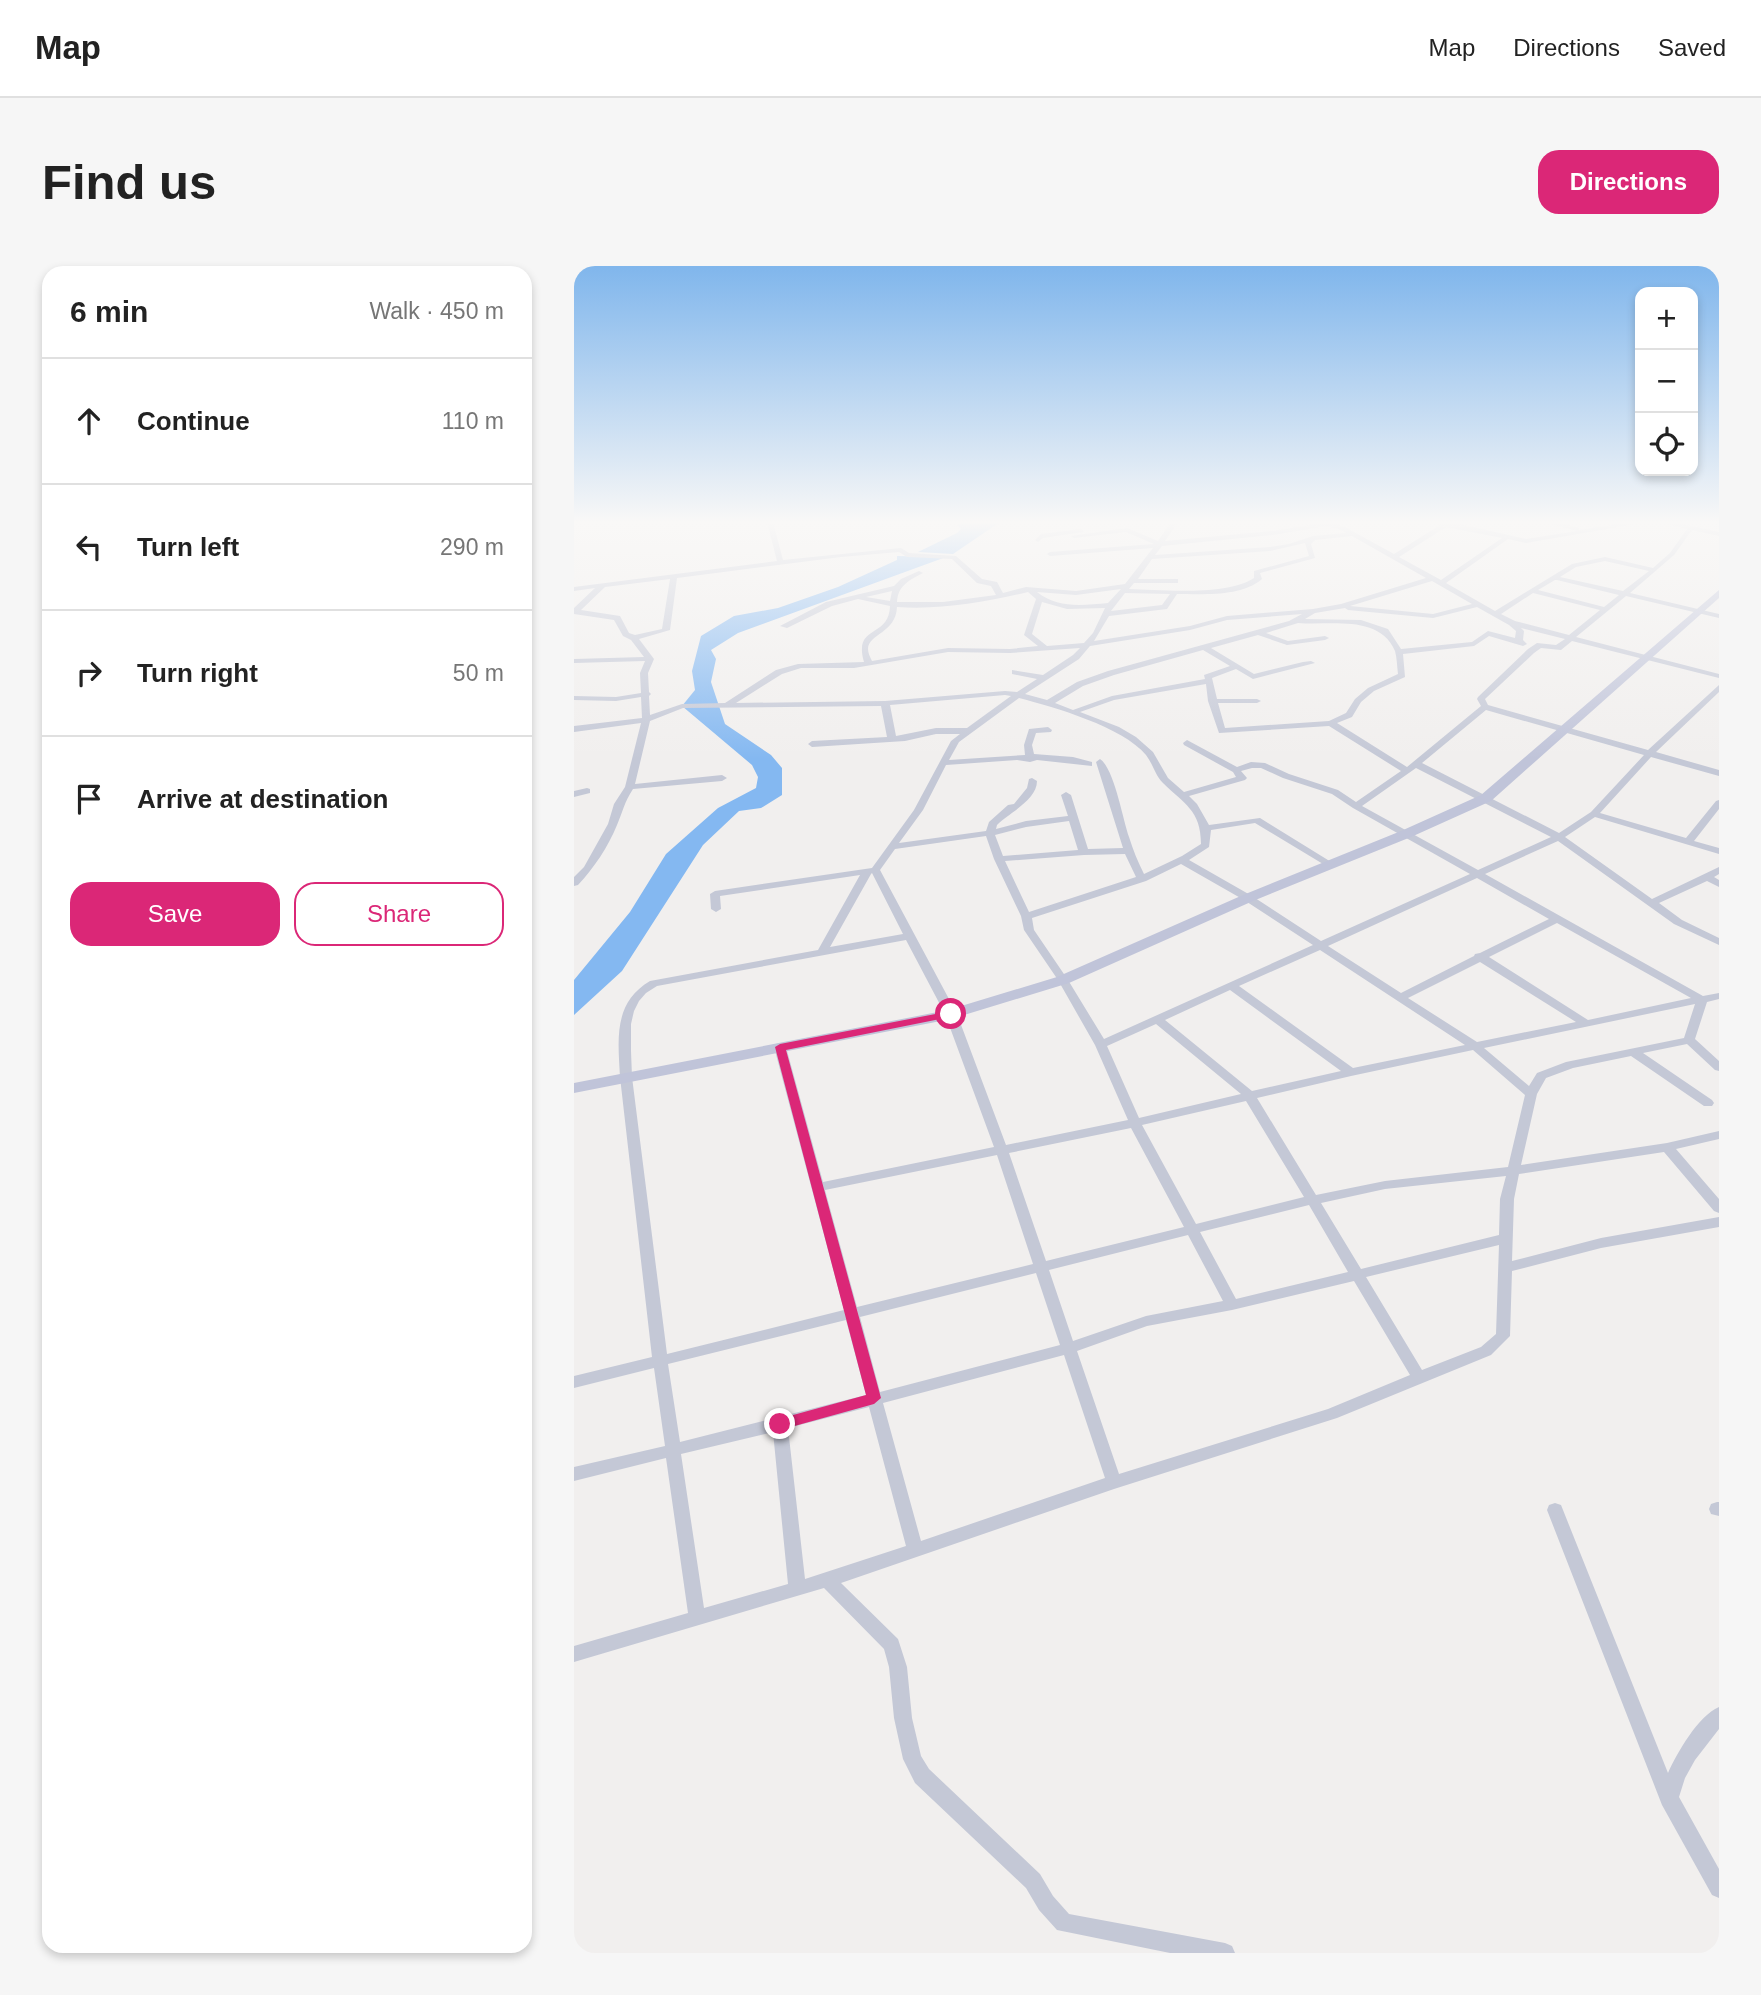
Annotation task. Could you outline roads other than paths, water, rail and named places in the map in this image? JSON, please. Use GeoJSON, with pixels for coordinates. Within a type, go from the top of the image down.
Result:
{"type":"FeatureCollection","features":[{"type":"Feature","properties":{"kind":"street"},"geometry":{"type":"LineString","coordinates":[[634,639],[666,630],[670,601]]}},
{"type":"Feature","properties":{"kind":"street"},"geometry":{"type":"LineString","coordinates":[[784,626],[829,604],[843,601]]}},
{"type":"Feature","properties":{"kind":"street"},"geometry":{"type":"LineString","coordinates":[[873,601],[895,606],[979,601]]}},
{"type":"Feature","properties":{"kind":"street"},"geometry":{"type":"LineString","coordinates":[[868,663],[864,648],[868,638],[886,630],[891,624],[895,606],[893,601]]}},
{"type":"Feature","properties":{"kind":"street"},"geometry":{"type":"LineString","coordinates":[[1039,601],[1028,635],[1046,649]]}},
{"type":"Feature","properties":{"kind":"street"},"geometry":{"type":"LineString","coordinates":[[1041,601],[1057,608],[1140,612],[1164,607],[1169,601]]}},
{"type":"Feature","properties":{"kind":"street"},"geometry":{"type":"LineString","coordinates":[[822,952],[871,870],[918,810],[955,741],[1017,695],[1076,657],[1096,634],[1115,601]]}},
{"type":"Feature","properties":{"kind":"street"},"geometry":{"type":"LineString","coordinates":[[727,705],[789,668],[854,666],[948,650],[1046,649],[1190,628],[1227,618],[1313,611],[1359,601]]}},
{"type":"Feature","properties":{"kind":"street"},"geometry":{"type":"LineString","coordinates":[[1473,601],[1512,623],[1719,676]]}},
{"type":"Feature","properties":{"kind":"street"},"geometry":{"type":"LineString","coordinates":[[1495,614],[1517,601]]}},
{"type":"Feature","properties":{"kind":"street"},"geometry":{"type":"LineString","coordinates":[[1571,601],[1607,610]]}},
{"type":"Feature","properties":{"kind":"street"},"geometry":{"type":"LineString","coordinates":[[1618,601],[1558,648],[1540,645],[1531,651],[1481,699],[1485,707],[1719,773]]}},
{"type":"Feature","properties":{"kind":"street"},"geometry":{"type":"LineString","coordinates":[[1654,601],[1719,616]]}},
{"type":"Feature","properties":{"kind":"street"},"geometry":{"type":"LineString","coordinates":[[574,1087],[951,1014],[1063,980],[1248,898],[1406,834],[1486,798],[1710,601]]}},
{"type":"Feature","properties":{"kind":"street"},"geometry":{"type":"LineString","coordinates":[[1342,606],[1433,616],[1479,604]]}},
{"type":"Feature","properties":{"kind":"street"},"geometry":{"type":"LineString","coordinates":[[1048,703],[1080,684],[1111,673],[1296,621],[1313,611]]}},
{"type":"Feature","properties":{"kind":"street"},"geometry":{"type":"LineString","coordinates":[[575,612],[617,618],[626,634],[634,639],[650,659]]}},
{"type":"Feature","properties":{"kind":"street"},"geometry":{"type":"LineString","coordinates":[[1237,666],[1207,677],[1214,691],[1212,701],[1222,731],[1331,723],[1349,715],[1354,702],[1366,693],[1385,681],[1402,675],[1399,652],[1385,631],[1358,622],[1296,621]]}},
{"type":"Feature","properties":{"kind":"street"},"geometry":{"type":"LineString","coordinates":[[1512,623],[1520,631],[1519,641]]}},
{"type":"Feature","properties":{"kind":"street"},"geometry":{"type":"LineString","coordinates":[[1257,632],[1287,643],[1325,638]]}},
{"type":"Feature","properties":{"kind":"street"},"geometry":{"type":"LineString","coordinates":[[1399,652],[1474,644],[1488,633],[1519,641],[1531,651]]}},
{"type":"Feature","properties":{"kind":"street"},"geometry":{"type":"LineString","coordinates":[[1205,648],[1253,677],[1311,663]]}},
{"type":"Feature","properties":{"kind":"street"},"geometry":{"type":"LineString","coordinates":[[574,661],[650,659]]}},
{"type":"Feature","properties":{"kind":"street"},"geometry":{"type":"LineString","coordinates":[[574,883],[588,868],[613,824],[619,804],[630,786],[646,720],[647,694],[644,673],[650,659]]}},
{"type":"Feature","properties":{"kind":"street"},"geometry":{"type":"LineString","coordinates":[[1015,672],[1045,678]]}},
{"type":"Feature","properties":{"kind":"street"},"geometry":{"type":"LineString","coordinates":[[1074,712],[1112,698],[1210,681]]}},
{"type":"Feature","properties":{"kind":"street"},"geometry":{"type":"LineString","coordinates":[[1101,1045],[1559,837],[1594,814],[1649,754],[1719,687]]}},
{"type":"Feature","properties":{"kind":"street"},"geometry":{"type":"LineString","coordinates":[[574,729],[646,720],[682,706],[885,703],[1005,693],[1048,703],[1125,733],[1150,754],[1164,779],[1194,806],[1206,828],[1206,845],[1183,861],[1142,879],[1026,916]]}},
{"type":"Feature","properties":{"kind":"street"},"geometry":{"type":"LineString","coordinates":[[574,698],[616,699],[647,694]]}},
{"type":"Feature","properties":{"kind":"street"},"geometry":{"type":"LineString","coordinates":[[1212,701],[1257,701]]}},
{"type":"Feature","properties":{"kind":"street"},"geometry":{"type":"LineString","coordinates":[[885,703],[892,738]]}},
{"type":"Feature","properties":{"kind":"street"},"geometry":{"type":"LineString","coordinates":[[1356,806],[1407,771],[1485,707]]}},
{"type":"Feature","properties":{"kind":"street"},"geometry":{"type":"LineString","coordinates":[[1331,723],[1407,771]]}},
{"type":"Feature","properties":{"kind":"street"},"geometry":{"type":"LineString","coordinates":[[1030,759],[1028,745],[1032,731],[1048,730]]}},
{"type":"Feature","properties":{"kind":"street"},"geometry":{"type":"LineString","coordinates":[[812,744],[892,738],[936,731],[967,731]]}},
{"type":"Feature","properties":{"kind":"street"},"geometry":{"type":"LineString","coordinates":[[1183,795],[1242,778],[1236,771],[1187,743]]}},
{"type":"Feature","properties":{"kind":"street"},"geometry":{"type":"LineString","coordinates":[[942,763],[1071,758],[1095,763],[1115,798],[1126,851],[1142,879]]}},
{"type":"Feature","properties":{"kind":"street"},"geometry":{"type":"LineString","coordinates":[[1416,764],[1559,837],[1678,922],[1719,942]]}},
{"type":"Feature","properties":{"kind":"street"},"geometry":{"type":"LineString","coordinates":[[1236,771],[1251,765],[1262,765],[1335,792],[1702,1000]]}},
{"type":"Feature","properties":{"kind":"street"},"geometry":{"type":"LineString","coordinates":[[630,786],[722,778]]}},
{"type":"Feature","properties":{"kind":"street"},"geometry":{"type":"LineString","coordinates":[[1032,781],[1032,788],[1017,806],[1011,807],[992,824],[990,833],[999,859],[1026,916],[1029,930],[1063,980],[1101,1045],[1135,1123],[1232,1305]]}},
{"type":"Feature","properties":{"kind":"street"},"geometry":{"type":"LineString","coordinates":[[574,794],[587,791]]}},
{"type":"Feature","properties":{"kind":"street"},"geometry":{"type":"LineString","coordinates":[[1066,795],[1071,818],[1084,852]]}},
{"type":"Feature","properties":{"kind":"street"},"geometry":{"type":"LineString","coordinates":[[1688,842],[1719,803]]}},
{"type":"Feature","properties":{"kind":"street"},"geometry":{"type":"LineString","coordinates":[[1594,814],[1719,851]]}},
{"type":"Feature","properties":{"kind":"street"},"geometry":{"type":"LineString","coordinates":[[890,847],[1071,818]]}},
{"type":"Feature","properties":{"kind":"street"},"geometry":{"type":"LineString","coordinates":[[1206,828],[1257,820],[1331,865]]}},
{"type":"Feature","properties":{"kind":"street"},"geometry":{"type":"LineString","coordinates":[[999,859],[1126,851]]}},
{"type":"Feature","properties":{"kind":"street"},"geometry":{"type":"LineString","coordinates":[[1183,861],[1248,898],[1476,1047],[1531,1094]]}},
{"type":"Feature","properties":{"kind":"street"},"geometry":{"type":"LineString","coordinates":[[716,909],[715,894],[871,870]]}},
{"type":"Feature","properties":{"kind":"street"},"geometry":{"type":"LineString","coordinates":[[871,870],[951,1014],[1002,1152],[1114,1482]]}},
{"type":"Feature","properties":{"kind":"street"},"geometry":{"type":"LineString","coordinates":[[1651,903],[1719,870]]}},
{"type":"Feature","properties":{"kind":"street"},"geometry":{"type":"LineString","coordinates":[[1707,877],[1719,884]]}},
{"type":"Feature","properties":{"kind":"street"},"geometry":{"type":"LineString","coordinates":[[1399,998],[1557,919]]}},
{"type":"Feature","properties":{"kind":"street"},"geometry":{"type":"LineString","coordinates":[[697,1616],[660,1360],[626,1077],[624,1031],[628,1012],[638,993],[645,987],[909,936]]}},
{"type":"Feature","properties":{"kind":"street"},"geometry":{"type":"LineString","coordinates":[[1479,956],[1584,1022]]}},
{"type":"Feature","properties":{"kind":"street"},"geometry":{"type":"LineString","coordinates":[[1233,987],[1351,1072]]}},
{"type":"Feature","properties":{"kind":"street"},"geometry":{"type":"LineString","coordinates":[[818,1187],[1002,1152],[1351,1072],[1719,996]]}},
{"type":"Feature","properties":{"kind":"street"},"geometry":{"type":"LineString","coordinates":[[1689,1040],[1702,1000]]}},
{"type":"Feature","properties":{"kind":"street"},"geometry":{"type":"LineString","coordinates":[[1158,1020],[1249,1095],[1419,1377]]}},
{"type":"Feature","properties":{"kind":"street"},"geometry":{"type":"LineString","coordinates":[[574,1654],[797,1586],[827,1580],[1114,1482],[1332,1414],[1486,1351],[1503,1336],[1504,1239],[1512,1171],[1531,1094],[1541,1076],[1570,1065],[1689,1040]]}},
{"type":"Feature","properties":{"kind":"street"},"geometry":{"type":"LineString","coordinates":[[1689,1040],[1719,1067]]}},
{"type":"Feature","properties":{"kind":"street"},"geometry":{"type":"LineString","coordinates":[[780,1047],[915,1549]]}},
{"type":"Feature","properties":{"kind":"street"},"geometry":{"type":"LineString","coordinates":[[1635,1053],[1708,1103]]}},
{"type":"Feature","properties":{"kind":"street"},"geometry":{"type":"LineString","coordinates":[[574,1382],[1312,1200],[1385,1185],[1512,1171],[1667,1147],[1719,1135]]}},
{"type":"Feature","properties":{"kind":"street"},"geometry":{"type":"LineString","coordinates":[[1667,1147],[1719,1208]]}},
{"type":"Feature","properties":{"kind":"street"},"geometry":{"type":"LineString","coordinates":[[1505,1268],[1601,1243],[1719,1222]]}},
{"type":"Feature","properties":{"kind":"street"},"geometry":{"type":"LineString","coordinates":[[574,1474],[780,1424],[1067,1349],[1146,1321],[1232,1305],[1504,1239]]}},
{"type":"Feature","properties":{"kind":"street"},"geometry":{"type":"LineString","coordinates":[[780,1424],[797,1586]]}},
{"type":"Feature","properties":{"kind":"street"},"geometry":{"type":"LineString","coordinates":[[1555,1510],[1669,1798],[1719,1888]]}},
{"type":"Feature","properties":{"kind":"street"},"geometry":{"type":"LineString","coordinates":[[827,1580],[892,1645],[898,1667],[903,1718],[912,1759],[922,1776],[1033,1881],[1046,1903],[1064,1923],[1225,1953]]}},
{"type":"Feature","properties":{"kind":"street"},"geometry":{"type":"LineString","coordinates":[[1669,1798],[1675,1773],[1693,1743],[1719,1716]]}},
{"type":"Feature","properties":{"kind":"water"},"geometry":{"type":"Polygon","coordinates":[[[799,601],[826,601],[738,633],[711,650],[716,659],[711,682],[725,724],[771,755],[782,768],[782,795],[761,808],[739,811],[703,845],[622,971],[574,1015],[574,980],[630,912],[666,854],[718,808],[756,788],[758,777],[752,765],[682,706],[695,690],[692,671],[701,636],[734,616],[778,608],[799,601]]]}}]}
